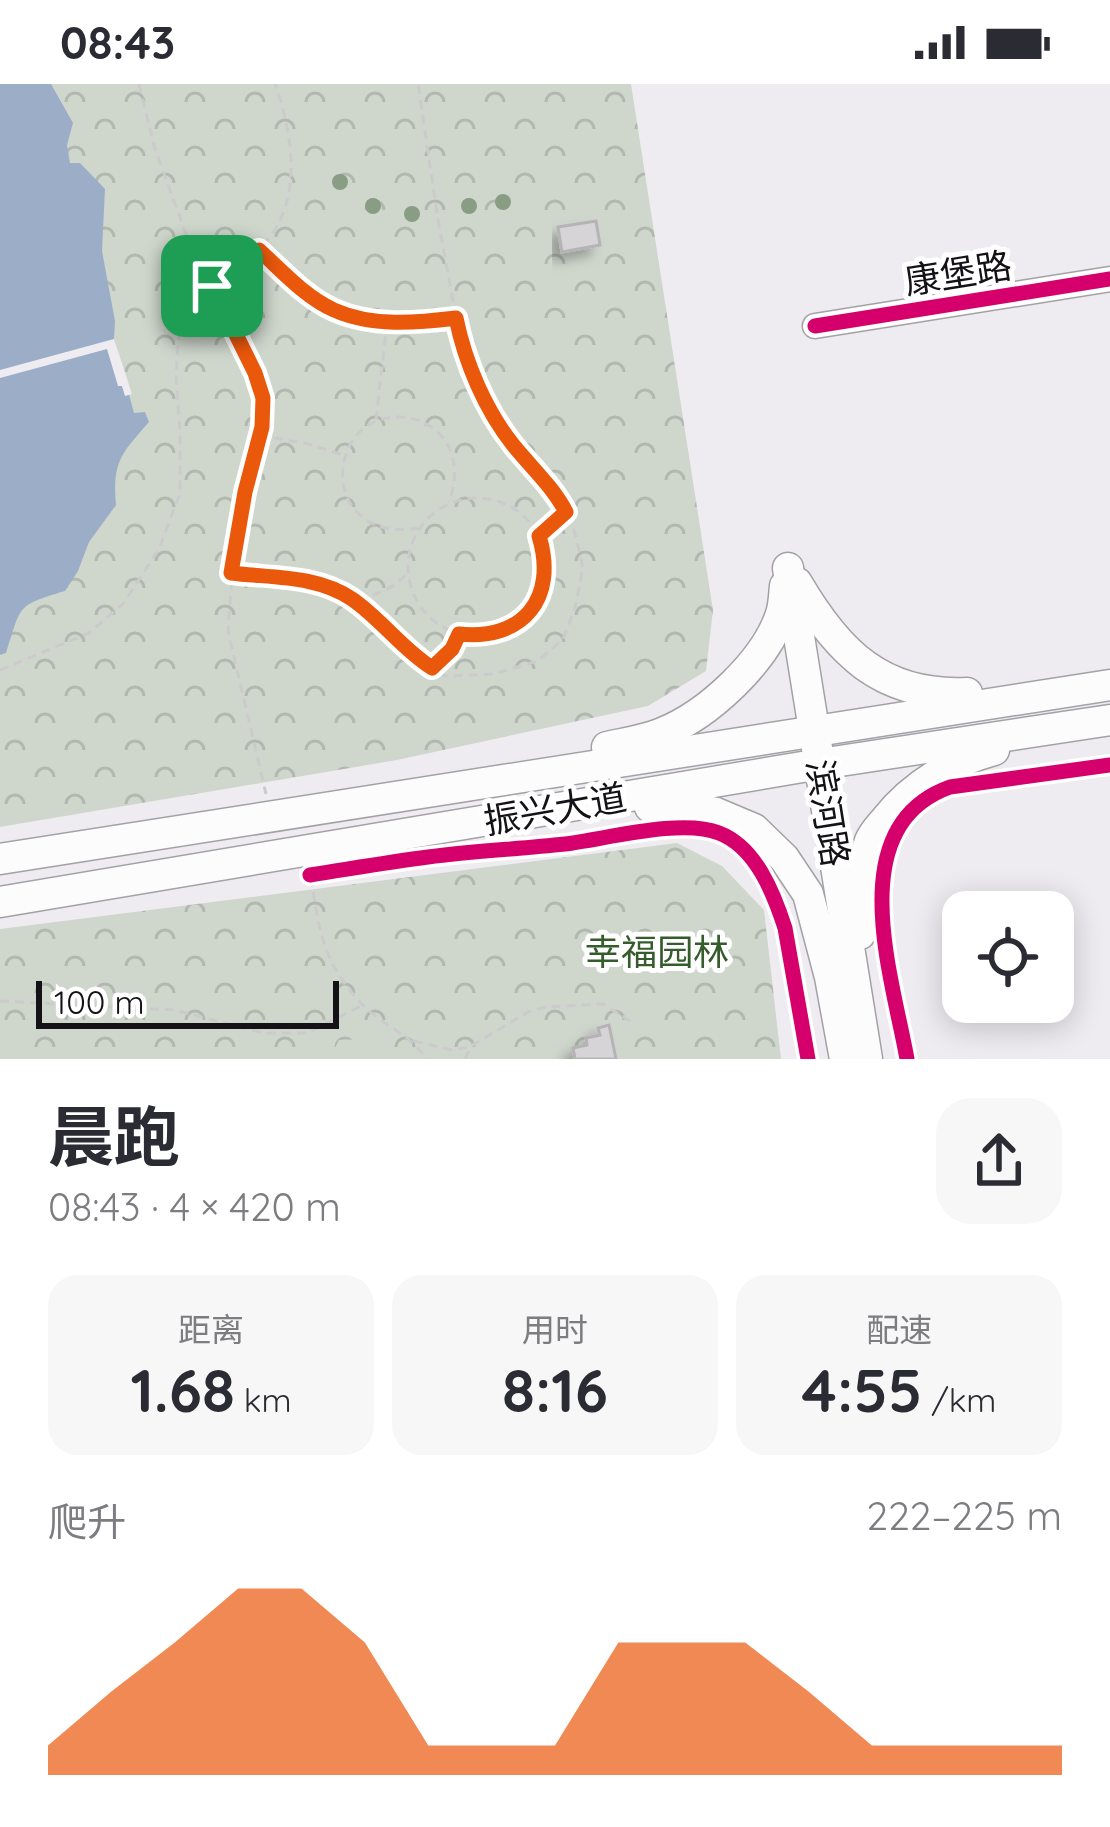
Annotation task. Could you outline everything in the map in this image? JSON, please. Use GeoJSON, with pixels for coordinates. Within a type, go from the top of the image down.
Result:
{"type":"FeatureCollection","features":[{"type":"Feature","properties":{"kind":"main road"},"geometry":{"type":"LineString","coordinates":[[788,568],[838,644],[901,685],[935,694],[1101,687]]}},
{"type":"Feature","properties":{"kind":"main road"},"geometry":{"type":"LineString","coordinates":[[436,791],[662,733],[692,717],[726,692],[766,645],[781,614],[788,568]]}},
{"type":"Feature","properties":{"kind":"main road","name":"滨河路"},"geometry":{"type":"LineString","coordinates":[[788,568],[870,1059]]}},
{"type":"Feature","properties":{"kind":"main road","name":"振兴大道"},"geometry":{"type":"LineString","coordinates":[[0,859],[1101,687]]}},
{"type":"Feature","properties":{"kind":"main road"},"geometry":{"type":"LineString","coordinates":[[870,1059],[858,920],[870,839],[928,779],[977,755],[1103,721]]}},
{"type":"Feature","properties":{"kind":"main road","name":"振兴大道"},"geometry":{"type":"LineString","coordinates":[[0,902],[1103,721]]}},
{"type":"Feature","properties":{"kind":"main road"},"geometry":{"type":"LineString","coordinates":[[477,822],[673,805],[716,813],[754,829],[784,858],[808,894],[845,1059]]}},
{"type":"Feature","properties":{"kind":"street","name":"康堡路"},"geometry":{"type":"LineString","coordinates":[[815,326],[1110,279]]}},
{"type":"Feature","properties":{"kind":"path"},"geometry":{"type":"LineString","coordinates":[[139,84],[155,149],[191,248],[255,373],[263,398],[260,436],[231,573],[228,631],[271,817]]}},
{"type":"Feature","properties":{"kind":"path"},"geometry":{"type":"LineString","coordinates":[[0,670],[89,634],[123,604],[159,549],[180,493],[176,378],[180,311],[259,250],[277,227],[285,204],[292,169],[290,140],[275,84]]}},
{"type":"Feature","properties":{"kind":"path"},"geometry":{"type":"LineString","coordinates":[[231,573],[320,583],[357,603],[419,660],[445,676],[493,674],[538,661],[563,639],[575,608],[584,567],[574,530],[558,497],[510,442],[476,384],[456,318],[418,84]]}},
{"type":"Feature","properties":{"kind":"path"},"geometry":{"type":"LineString","coordinates":[[259,250],[334,310],[387,322],[456,318]]}},
{"type":"Feature","properties":{"kind":"path"},"geometry":{"type":"LineString","coordinates":[[376,422],[387,322]]}},
{"type":"Feature","properties":{"kind":"path"},"geometry":{"type":"LineString","coordinates":[[419,528],[383,529],[353,508],[342,473],[345,455],[368,425],[406,416],[440,434],[456,468],[448,504]]}},
{"type":"Feature","properties":{"kind":"path"},"geometry":{"type":"LineString","coordinates":[[260,436],[345,455]]}},
{"type":"Feature","properties":{"kind":"path"},"geometry":{"type":"LineString","coordinates":[[484,498],[507,504],[539,536],[546,558],[545,581],[537,602],[503,631],[459,634],[422,609],[412,589],[412,543],[419,528],[448,504],[484,498]]}},
{"type":"Feature","properties":{"kind":"path"},"geometry":{"type":"LineString","coordinates":[[539,536],[566,512]]}},
{"type":"Feature","properties":{"kind":"path"},"geometry":{"type":"LineString","coordinates":[[357,603],[409,572]]}},
{"type":"Feature","properties":{"kind":"path"},"geometry":{"type":"LineString","coordinates":[[432,668],[452,649],[459,634]]}},
{"type":"Feature","properties":{"kind":"path"},"geometry":{"type":"LineString","coordinates":[[330,872],[310,875],[326,953],[363,1006],[428,1059]]}},
{"type":"Feature","properties":{"kind":"path"},"geometry":{"type":"LineString","coordinates":[[0,1001],[173,1010],[264,1033],[307,1033],[363,1006]]}},
{"type":"Feature","properties":{"kind":"path"},"geometry":{"type":"LineString","coordinates":[[409,1040],[451,1050],[471,1046],[545,1006],[603,1004],[633,1023]]}},
{"type":"Feature","properties":{"kind":"path"},"geometry":{"type":"LineString","coordinates":[[465,1059],[471,1046]]}},
{"type":"Feature","properties":{"kind":"green space"},"geometry":{"type":"Polygon","coordinates":[[[0,84],[631,84],[713,610],[706,671],[648,706],[397,760],[0,827],[0,84]]]}},
{"type":"Feature","properties":{"kind":"green space","name":"幸福园林"},"geometry":{"type":"Polygon","coordinates":[[[677,843],[722,866],[764,910],[781,1059],[0,1059],[0,929],[677,843]]]}},
{"type":"Feature","properties":{"kind":"green space"},"geometry":{"type":"Polygon","coordinates":[[[363,1039],[393,1059],[341,1059],[335,1048],[339,1040],[363,1039]]]}},
{"type":"Feature","properties":{"kind":"water"},"geometry":{"type":"Polygon","coordinates":[[[0,84],[51,84],[73,123],[67,145],[70,163],[80,163],[105,189],[102,251],[114,339],[134,413],[145,412],[149,422],[121,459],[116,505],[89,542],[78,571],[65,591],[23,610],[6,653],[0,655],[0,84]]]}},
{"type":"Feature","properties":{"kind":"pier"},"geometry":{"type":"Polygon","coordinates":[[[114,339],[132,394],[125,396],[118,386],[107,349],[0,378],[0,370],[114,339]]]}},
{"type":"Feature","properties":{"kind":"building"},"geometry":{"type":"Polygon","coordinates":[[[596,221],[600,245],[562,252],[558,227],[596,221]]]}},
{"type":"Feature","properties":{"kind":"building"},"geometry":{"type":"Polygon","coordinates":[[[609,1025],[616,1059],[575,1059],[573,1048],[587,1045],[586,1038],[600,1035],[598,1028],[609,1025]]]}},
{"type":"Feature","properties":{"kind":"cycle path"},"geometry":{"type":"LineString","coordinates":[[815,326],[1110,279]]}},
{"type":"Feature","properties":{"kind":"cycle path"},"geometry":{"type":"LineString","coordinates":[[907,1059],[882,906],[885,868],[895,834],[916,806],[950,787],[1110,765]]}},
{"type":"Feature","properties":{"kind":"cycle path"},"geometry":{"type":"LineString","coordinates":[[310,875],[665,829],[719,833],[753,860],[775,901],[785,928],[808,1059]]}},
{"type":"Feature","properties":{"kind":"route"},"geometry":{"type":"LineString","coordinates":[[259,250],[334,310],[387,322],[456,318],[476,384],[510,442],[566,512],[539,536],[546,558],[545,581],[537,602],[522,619],[503,631],[459,634],[452,649],[432,668],[352,599],[320,583],[231,573],[262,427],[263,398],[212,286],[259,250]]}}]}
